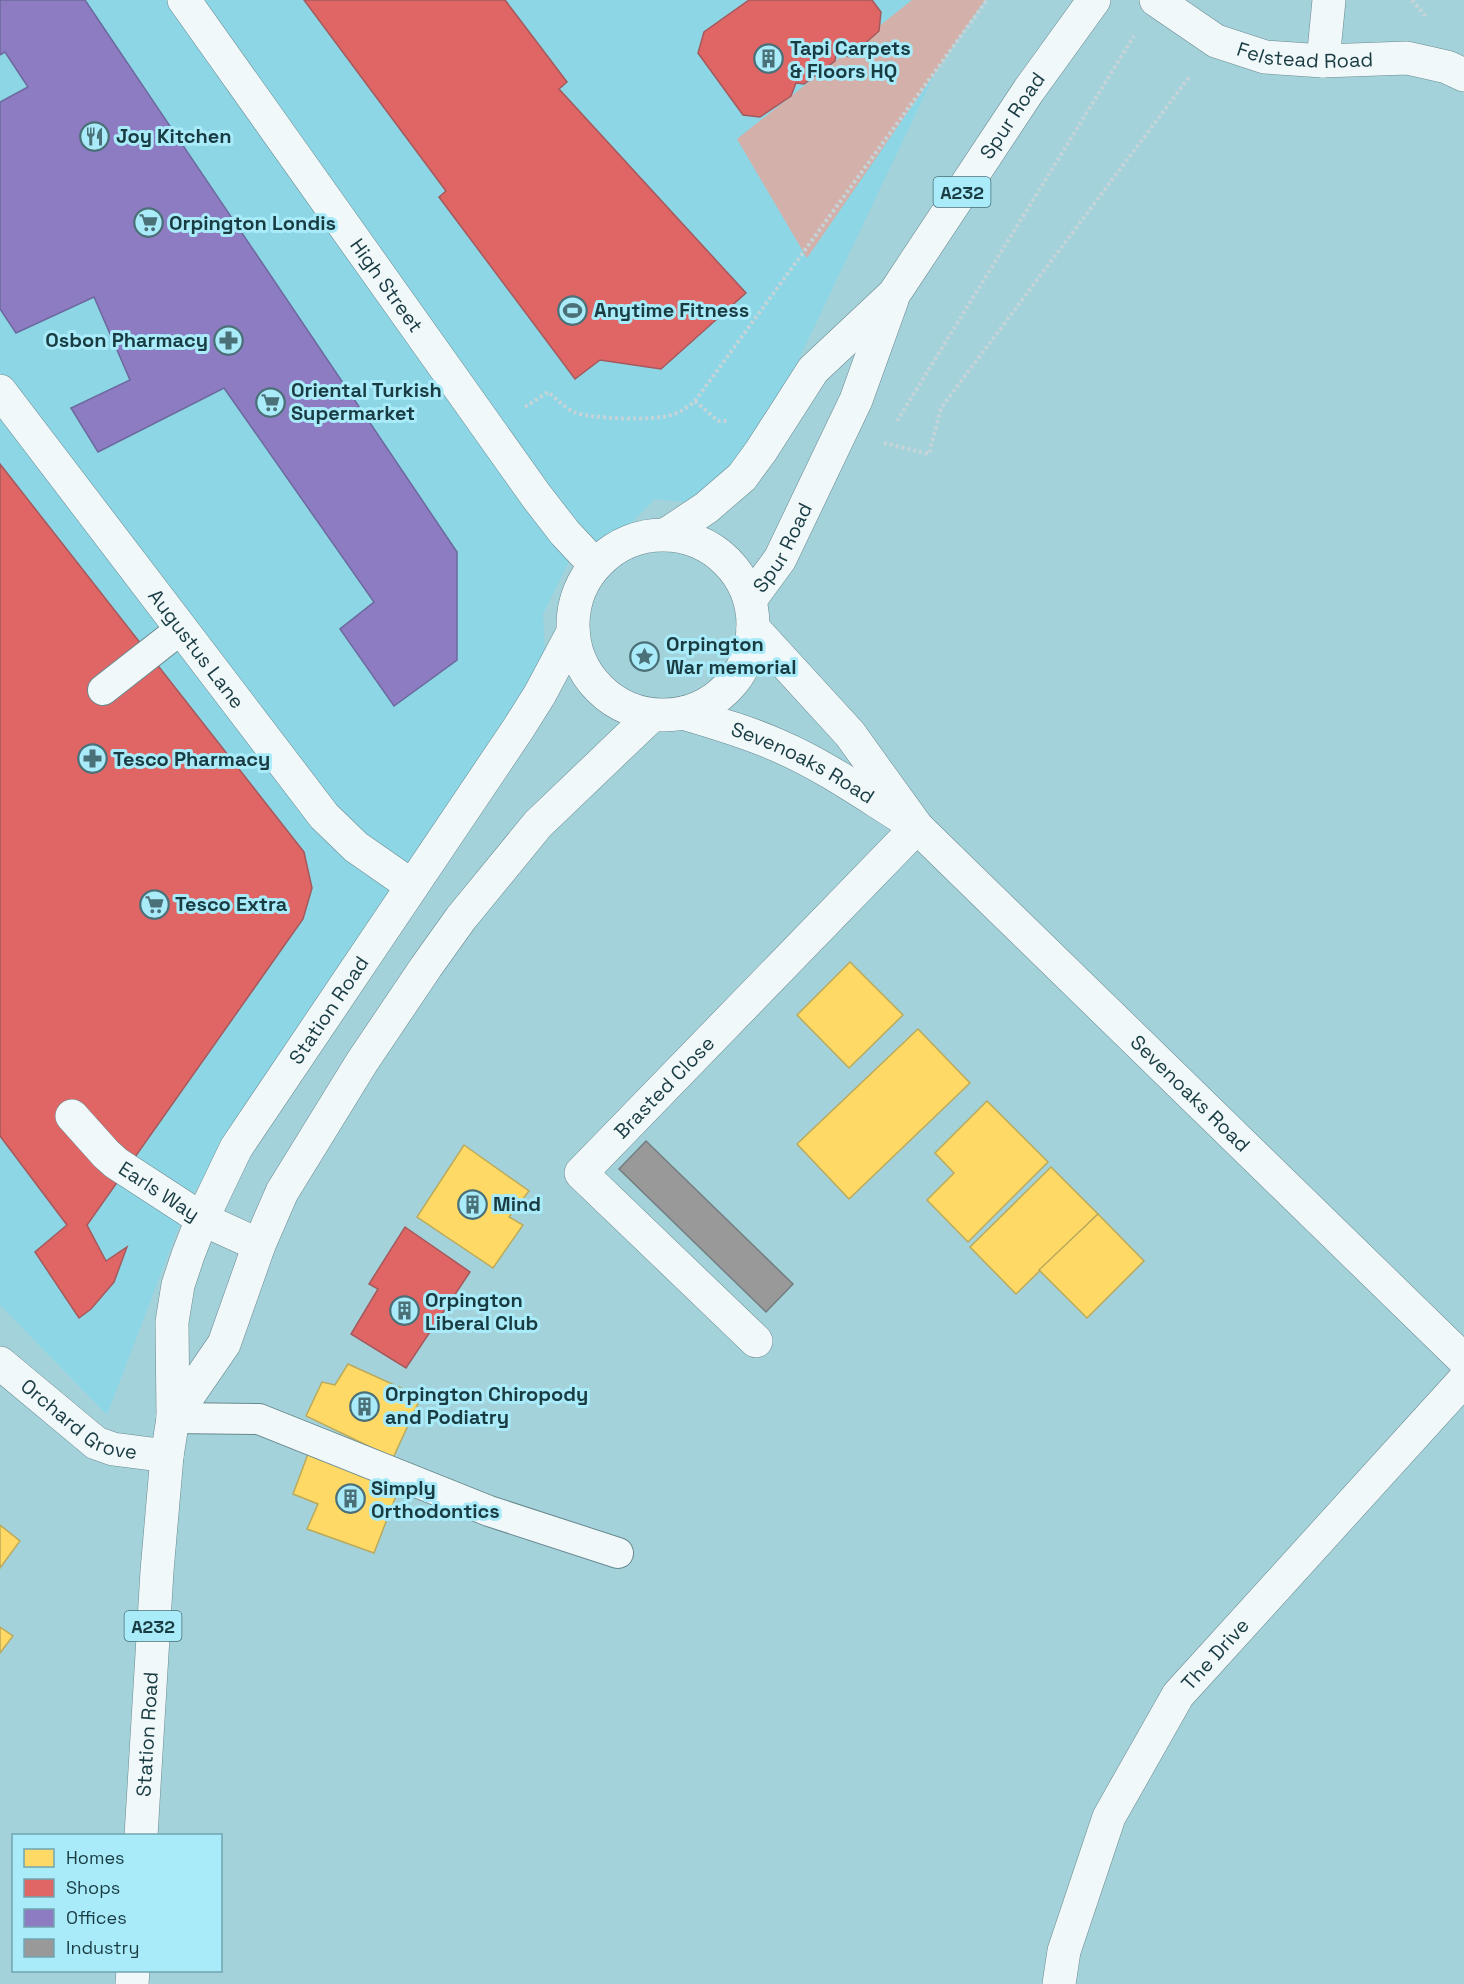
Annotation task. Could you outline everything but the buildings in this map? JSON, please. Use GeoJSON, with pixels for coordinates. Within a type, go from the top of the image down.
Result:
{"type":"FeatureCollection","features":[{"type":"Feature","properties":{"kind":"main road","name":"High Street"},"geometry":{"type":"LineString","coordinates":[[184,0],[537,497],[565,533],[595,565]]}},
{"type":"Feature","properties":{"kind":"main road","name":"Spur Road"},"geometry":{"type":"LineString","coordinates":[[667,534],[706,508],[742,477],[813,370],[894,294],[1029,90],[1094,0]]}},
{"type":"Feature","properties":{"kind":"main road","name":"Felstead Road"},"geometry":{"type":"LineString","coordinates":[[1156,0],[1216,41],[1265,57],[1323,61],[1407,58],[1447,67],[1464,75]]}},
{"type":"Feature","properties":{"kind":"main road"},"geometry":{"type":"LineString","coordinates":[[1323,61],[1329,0]]}},
{"type":"Feature","properties":{"kind":"main road","name":"Spur Road"},"geometry":{"type":"LineString","coordinates":[[752,614],[856,400],[894,294]]}},
{"type":"Feature","properties":{"kind":"main road","name":"Augustus Lane"},"geometry":{"type":"LineString","coordinates":[[0,391],[324,816],[356,847],[412,886]]}},
{"type":"Feature","properties":{"kind":"main road"},"geometry":{"type":"LineString","coordinates":[[667,534],[695,540],[719,554],[738,574],[752,614],[748,656],[734,680],[711,701],[668,714],[622,706],[597,688],[580,662],[573,632],[575,601],[595,565],[611,551],[639,538],[667,534]]}},
{"type":"Feature","properties":{"kind":"main road","name":"Sevenoaks Road"},"geometry":{"type":"LineString","coordinates":[[752,614],[850,734],[917,827],[1464,1360]]}},
{"type":"Feature","properties":{"kind":"main road","name":"Station Road"},"geometry":{"type":"LineString","coordinates":[[141,1834],[152,1648],[167,1456],[173,1418],[172,1322],[178,1285],[202,1219],[236,1148],[518,729],[540,694],[573,632]]}},
{"type":"Feature","properties":{"kind":"main road","name":"Sevenoaks Road"},"geometry":{"type":"LineString","coordinates":[[668,714],[740,730],[781,747],[821,767],[917,827]]}},
{"type":"Feature","properties":{"kind":"main road","name":"Station Road"},"geometry":{"type":"LineString","coordinates":[[173,1418],[224,1344],[282,1192],[362,1062],[461,918],[538,824],[668,714]]}},
{"type":"Feature","properties":{"kind":"main road","name":"Brasted Close"},"geometry":{"type":"LineString","coordinates":[[756,1341],[581,1173],[917,827]]}},
{"type":"Feature","properties":{"kind":"main road","name":"Earls Way"},"geometry":{"type":"LineString","coordinates":[[72,1116],[116,1163],[202,1219],[260,1245]]}},
{"type":"Feature","properties":{"kind":"main road","name":"Orchard Grove"},"geometry":{"type":"LineString","coordinates":[[0,1363],[96,1443],[113,1449],[167,1456]]}},
{"type":"Feature","properties":{"kind":"main road","name":"The Drive"},"geometry":{"type":"LineString","coordinates":[[1059,1984],[1064,1951],[1109,1817],[1178,1695],[1464,1380]]}},
{"type":"Feature","properties":{"kind":"lane"},"geometry":{"type":"LineString","coordinates":[[102,690],[182,629]]}},
{"type":"Feature","properties":{"kind":"lane"},"geometry":{"type":"LineString","coordinates":[[173,1418],[259,1419],[489,1511],[618,1552]]}},
{"type":"Feature","properties":{"kind":"path"},"geometry":{"type":"LineString","coordinates":[[490,430],[548,392],[572,412],[586,417],[669,417],[685,410],[695,401],[987,0]]}},
{"type":"Feature","properties":{"kind":"path"},"geometry":{"type":"LineString","coordinates":[[884,442],[929,454],[941,408],[1216,41]]}},
{"type":"Feature","properties":{"kind":"shaded area"},"geometry":{"type":"Polygon","coordinates":[[[0,0],[970,0],[768,424],[702,504],[655,499],[619,535],[571,558],[543,614],[546,673],[387,904],[189,1200],[107,1415],[0,1305],[0,0]]]}},
{"type":"Feature","properties":{"kind":"shaded area"},"geometry":{"type":"Polygon","coordinates":[[[912,0],[985,0],[807,258],[737,139],[912,0]]]}},
{"type":"Feature","properties":{"kind":"place","name":"Tapi Carpets & Floors HQ"},"geometry":{"type":"Point","coordinates":[769,59]}},
{"type":"Feature","properties":{"kind":"place","name":"Joy Kitchen"},"geometry":{"type":"Point","coordinates":[95,136]}},
{"type":"Feature","properties":{"kind":"place","name":"Orpington Londis"},"geometry":{"type":"Point","coordinates":[148,223]}},
{"type":"Feature","properties":{"kind":"place","name":"Anytime Fitness"},"geometry":{"type":"Point","coordinates":[573,310]}},
{"type":"Feature","properties":{"kind":"place","name":"Osbon Pharmacy"},"geometry":{"type":"Point","coordinates":[229,340]}},
{"type":"Feature","properties":{"kind":"place","name":"Oriental Turkish Supermarket"},"geometry":{"type":"Point","coordinates":[270,402]}},
{"type":"Feature","properties":{"kind":"place","name":"Orpington War memorial"},"geometry":{"type":"Point","coordinates":[645,656]}},
{"type":"Feature","properties":{"kind":"place","name":"Tesco Pharmacy"},"geometry":{"type":"Point","coordinates":[92,759]}},
{"type":"Feature","properties":{"kind":"place","name":"Tesco Extra"},"geometry":{"type":"Point","coordinates":[154,904]}},
{"type":"Feature","properties":{"kind":"place","name":"Mind"},"geometry":{"type":"Point","coordinates":[472,1204]}},
{"type":"Feature","properties":{"kind":"place","name":"Orpington Liberal Club"},"geometry":{"type":"Point","coordinates":[404,1311]}},
{"type":"Feature","properties":{"kind":"place","name":"Orpington Chiropody and Podiatry"},"geometry":{"type":"Point","coordinates":[364,1406]}},
{"type":"Feature","properties":{"kind":"place","name":"Simply Orthodontics"},"geometry":{"type":"Point","coordinates":[350,1499]}}]}
